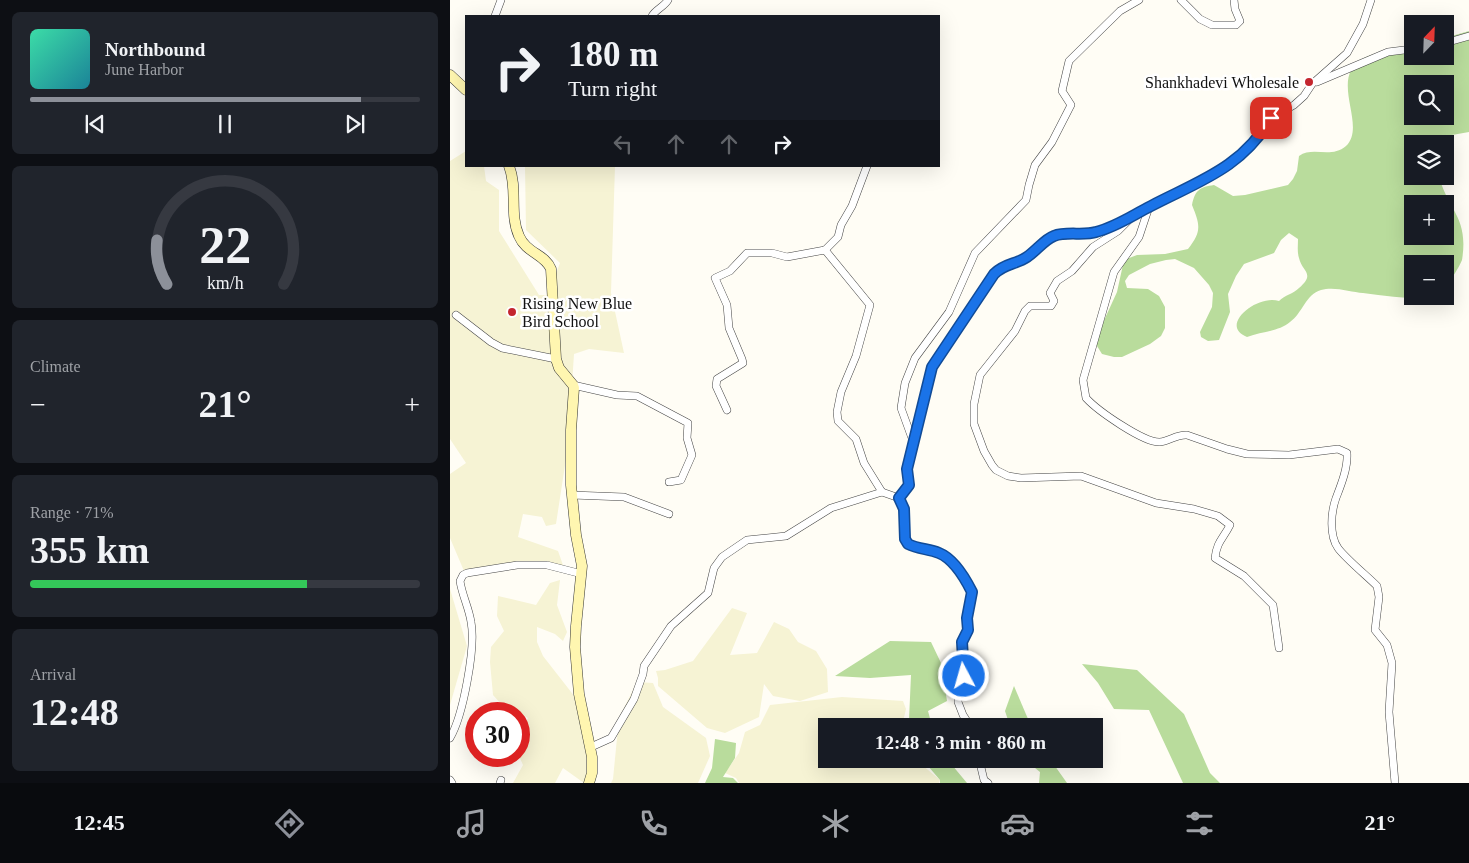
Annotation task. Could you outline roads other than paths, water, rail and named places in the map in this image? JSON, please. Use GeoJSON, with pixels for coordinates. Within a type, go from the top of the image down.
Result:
{"type":"FeatureCollection","features":[{"type":"Feature","properties":{"kind":"street"},"geometry":{"type":"LineString","coordinates":[[495,15],[501,0]]}},
{"type":"Feature","properties":{"kind":"street"},"geometry":{"type":"LineString","coordinates":[[653,15],[668,0]]}},
{"type":"Feature","properties":{"kind":"street"},"geometry":{"type":"LineString","coordinates":[[913,441],[901,408],[906,383],[916,358],[949,312],[975,252],[1026,200],[1035,165],[1052,142],[1070,105],[1062,91],[1069,61],[1120,11],[1139,0]]}},
{"type":"Feature","properties":{"kind":"street"},"geometry":{"type":"LineString","coordinates":[[1181,0],[1200,19],[1212,25],[1236,25],[1240,21],[1235,9],[1234,0]]}},
{"type":"Feature","properties":{"kind":"street"},"geometry":{"type":"LineString","coordinates":[[899,498],[909,485],[907,469],[932,367],[994,274],[1002,267],[1026,258],[1054,236],[1095,233],[1131,218],[1149,207],[1209,178],[1237,159],[1249,149],[1271,118],[1294,105],[1304,96],[1312,84],[1347,53],[1364,24],[1371,0]]}},
{"type":"Feature","properties":{"kind":"street"},"geometry":{"type":"LineString","coordinates":[[1454,40],[1469,36]]}},
{"type":"Feature","properties":{"kind":"street"},"geometry":{"type":"LineString","coordinates":[[1312,84],[1388,52],[1404,50]]}},
{"type":"Feature","properties":{"kind":"street"},"geometry":{"type":"LineString","coordinates":[[450,75],[465,89]]}},
{"type":"Feature","properties":{"kind":"street"},"geometry":{"type":"LineString","coordinates":[[509,167],[514,181],[516,227],[519,238],[530,251],[546,260],[551,269],[556,359],[559,368],[573,385],[617,395],[637,396],[688,423],[686,438],[692,455],[681,480],[669,482]]}},
{"type":"Feature","properties":{"kind":"street"},"geometry":{"type":"LineString","coordinates":[[727,410],[716,386],[716,379],[743,363],[730,328],[727,306],[715,278],[730,270],[746,253],[772,253],[787,257],[825,250],[838,237],[841,225],[852,206],[867,167]]}},
{"type":"Feature","properties":{"kind":"street"},"geometry":{"type":"LineString","coordinates":[[1149,207],[1139,237],[1114,272],[1083,380],[1086,398],[1136,434],[1148,440],[1160,442],[1181,434],[1187,434],[1227,450],[1248,454],[1289,455],[1338,449],[1347,453],[1345,469],[1333,506],[1334,540],[1338,548],[1378,586],[1375,630],[1387,646],[1392,663],[1389,712],[1395,783]]}},
{"type":"Feature","properties":{"kind":"street"},"geometry":{"type":"LineString","coordinates":[[1131,218],[1118,231],[1093,247],[1072,271],[1058,281],[1050,293],[1054,301],[1051,306],[1030,306],[1025,310],[1015,331],[980,375],[974,404],[974,424],[992,465],[996,470],[1008,476],[1021,478],[1081,476],[1149,500],[1218,516],[1230,525],[1225,535],[1216,545],[1215,558],[1244,576],[1273,606],[1279,648]]}},
{"type":"Feature","properties":{"kind":"street"},"geometry":{"type":"LineString","coordinates":[[825,250],[870,305],[856,356],[840,392],[837,412],[838,421],[856,439],[864,463],[882,492]]}},
{"type":"Feature","properties":{"kind":"street"},"geometry":{"type":"LineString","coordinates":[[456,315],[491,342],[502,348],[556,359]]}},
{"type":"Feature","properties":{"kind":"street"},"geometry":{"type":"LineString","coordinates":[[573,385],[570,474],[582,574],[576,626],[576,665],[590,747],[592,767],[589,783]]}},
{"type":"Feature","properties":{"kind":"street"},"geometry":{"type":"LineString","coordinates":[[590,747],[611,738],[634,699],[644,674],[644,666],[672,626],[708,593],[714,568],[722,558],[747,540],[786,536],[831,508],[882,492],[899,498],[904,509],[905,539],[908,544],[939,553],[949,559],[972,592],[967,618],[968,630],[962,642],[964,676],[958,688],[958,702],[965,718]]}},
{"type":"Feature","properties":{"kind":"street"},"geometry":{"type":"LineString","coordinates":[[572,495],[624,497],[669,514]]}},
{"type":"Feature","properties":{"kind":"street"},"geometry":{"type":"LineString","coordinates":[[450,738],[456,726],[468,678],[472,639],[471,621],[460,581],[463,575],[517,565],[547,565],[582,574]]}},
{"type":"Feature","properties":{"kind":"street"},"geometry":{"type":"LineString","coordinates":[[981,768],[984,780],[988,783]]}},
{"type":"Feature","properties":{"kind":"place","name":"Shankhadevi Wholesale"},"geometry":{"type":"Point","coordinates":[1309,82]}},
{"type":"Feature","properties":{"kind":"place","name":"Rising New Blue Bird School"},"geometry":{"type":"Point","coordinates":[512,312]}}]}
